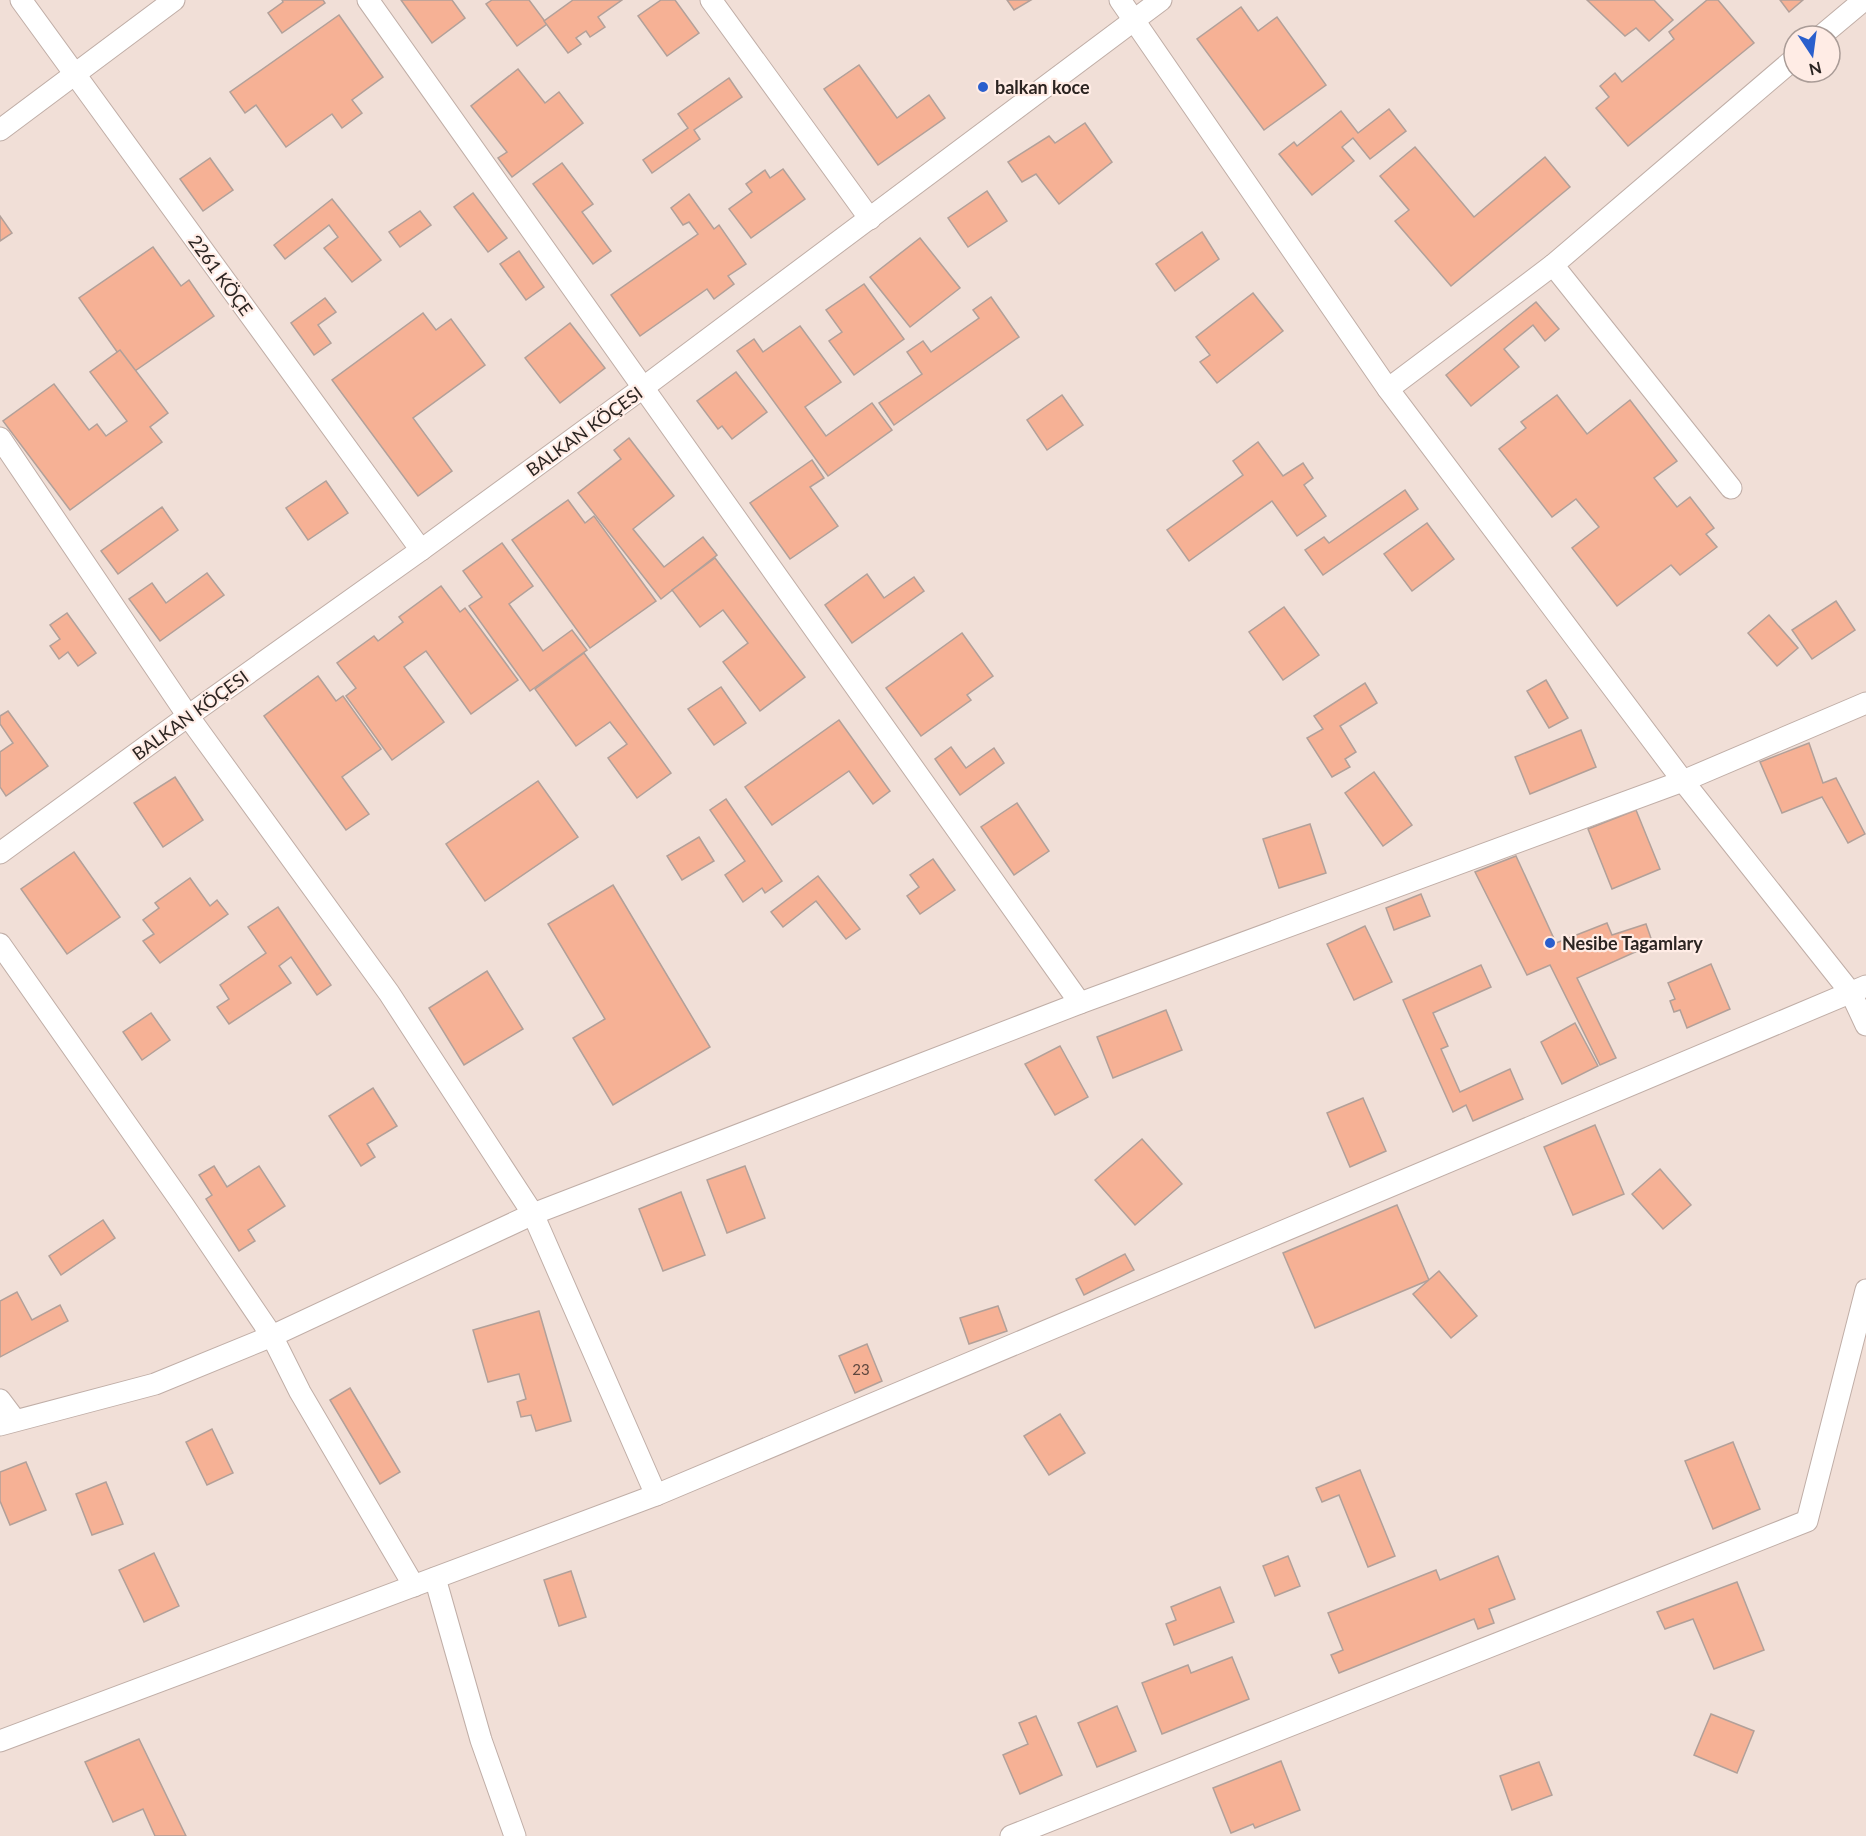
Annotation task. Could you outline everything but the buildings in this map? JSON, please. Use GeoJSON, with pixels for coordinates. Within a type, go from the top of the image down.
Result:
{"type":"FeatureCollection","features":[{"type":"Feature","properties":{"kind":"street","name":"2261 KÖÇE"},"geometry":{"type":"LineString","coordinates":[[21,0],[421,550]]}},
{"type":"Feature","properties":{"kind":"street"},"geometry":{"type":"LineString","coordinates":[[0,130],[174,0]]}},
{"type":"Feature","properties":{"kind":"street"},"geometry":{"type":"LineString","coordinates":[[368,0],[1080,1003]]}},
{"type":"Feature","properties":{"kind":"street"},"geometry":{"type":"LineString","coordinates":[[711,0],[870,219]]}},
{"type":"Feature","properties":{"kind":"street"},"geometry":{"type":"LineString","coordinates":[[1120,0],[1388,389],[1683,781],[1858,989],[1866,1025]]}},
{"type":"Feature","properties":{"kind":"street","name":"BALKAN KÖÇESI"},"geometry":{"type":"LineString","coordinates":[[0,853],[644,387],[1161,0]]}},
{"type":"Feature","properties":{"kind":"street"},"geometry":{"type":"LineString","coordinates":[[1835,24],[1863,0]]}},
{"type":"Feature","properties":{"kind":"street"},"geometry":{"type":"LineString","coordinates":[[1388,389],[1553,265],[1782,69]]}},
{"type":"Feature","properties":{"kind":"street"},"geometry":{"type":"LineString","coordinates":[[1553,265],[1731,488]]}},
{"type":"Feature","properties":{"kind":"street"},"geometry":{"type":"LineString","coordinates":[[0,438],[188,716],[389,993],[533,1214],[656,1496]]}},
{"type":"Feature","properties":{"kind":"street"},"geometry":{"type":"LineString","coordinates":[[0,1400],[7,1422],[155,1384],[272,1336],[533,1214],[1080,1003],[1683,781],[1866,703]]}},
{"type":"Feature","properties":{"kind":"street"},"geometry":{"type":"LineString","coordinates":[[0,944],[272,1336],[300,1392],[414,1586]]}},
{"type":"Feature","properties":{"kind":"street"},"geometry":{"type":"LineString","coordinates":[[0,1740],[656,1496],[1858,989]]}},
{"type":"Feature","properties":{"kind":"street"},"geometry":{"type":"LineString","coordinates":[[1011,1836],[1807,1521],[1866,1290]]}},
{"type":"Feature","properties":{"kind":"street"},"geometry":{"type":"LineString","coordinates":[[435,1578],[481,1740],[515,1836]]}},
{"type":"Feature","properties":{"kind":"place","name":"balkan koce"},"geometry":{"type":"Point","coordinates":[983,87]}},
{"type":"Feature","properties":{"kind":"place","name":"Nesibe Tagamlary"},"geometry":{"type":"Point","coordinates":[1550,943]}}]}
